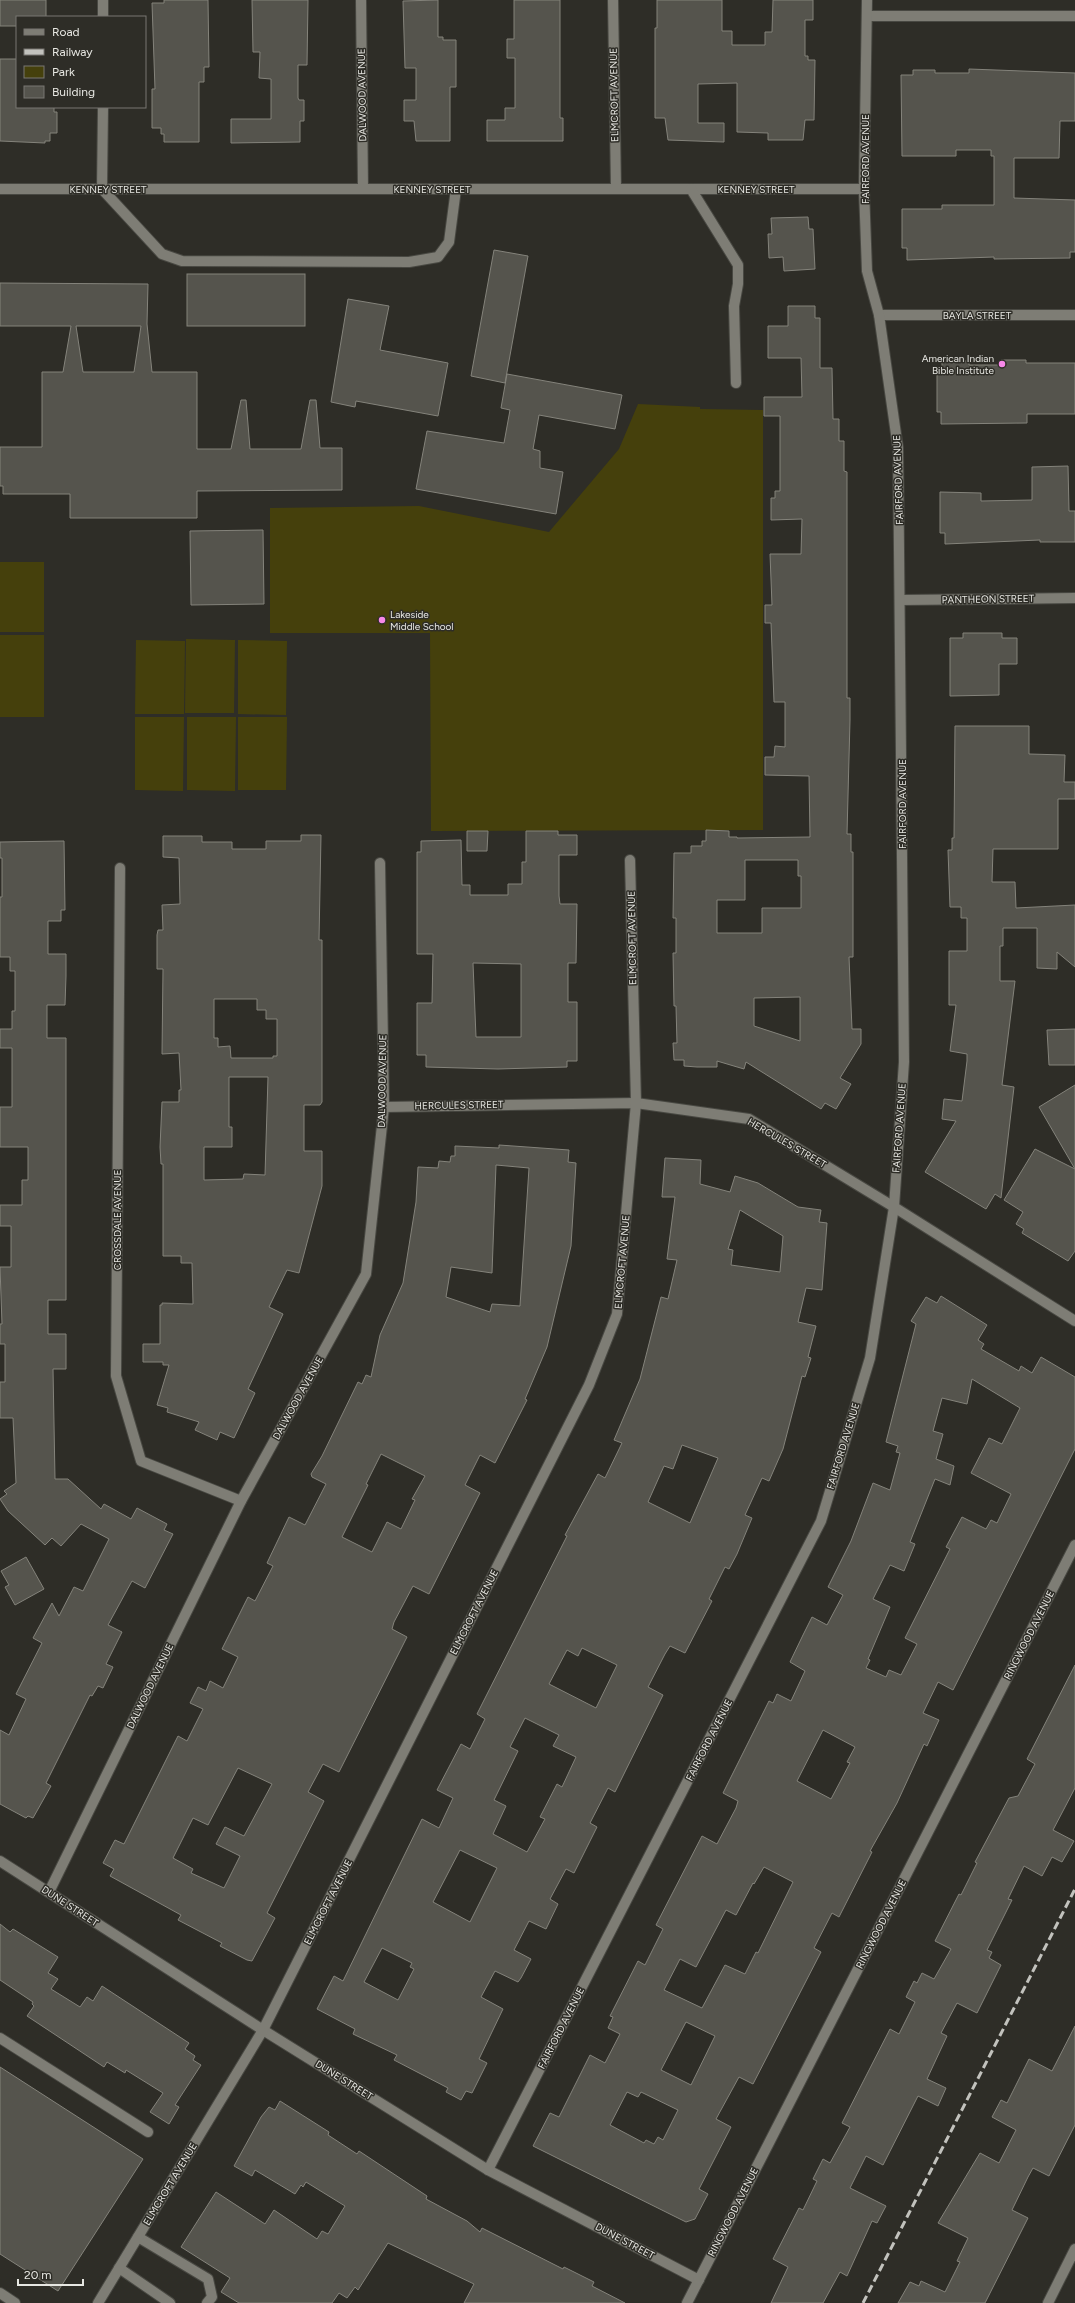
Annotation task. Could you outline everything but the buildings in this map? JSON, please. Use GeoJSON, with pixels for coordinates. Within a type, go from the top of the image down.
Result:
{"type":"FeatureCollection","features":[{"type":"Feature","properties":{"kind":"street"},"geometry":{"type":"LineString","coordinates":[[103,0],[103,16]]}},
{"type":"Feature","properties":{"kind":"street","name":"DALWOOD AVENUE"},"geometry":{"type":"LineString","coordinates":[[361,0],[364,189]]}},
{"type":"Feature","properties":{"kind":"street","name":"ELMCROFT AVENUE"},"geometry":{"type":"LineString","coordinates":[[613,0],[616,189]]}},
{"type":"Feature","properties":{"kind":"street","name":"FAIRFORD AVENUE"},"geometry":{"type":"LineString","coordinates":[[488,2170],[821,1521],[870,1358],[894,1207],[904,1062],[901,600],[898,448],[879,315],[867,271],[864,189],[867,0]]}},
{"type":"Feature","properties":{"kind":"street"},"geometry":{"type":"LineString","coordinates":[[866,16],[1075,16]]}},
{"type":"Feature","properties":{"kind":"street"},"geometry":{"type":"LineString","coordinates":[[103,108],[102,189],[162,254],[182,261],[409,262],[438,257],[449,242],[456,189]]}},
{"type":"Feature","properties":{"kind":"street","name":"KENNEY STREET"},"geometry":{"type":"LineString","coordinates":[[0,189],[864,189]]}},
{"type":"Feature","properties":{"kind":"street"},"geometry":{"type":"LineString","coordinates":[[691,189],[738,265],[738,284],[734,306],[736,383]]}},
{"type":"Feature","properties":{"kind":"street","name":"BAYLA STREET"},"geometry":{"type":"LineString","coordinates":[[879,315],[1075,315]]}},
{"type":"Feature","properties":{"kind":"street","name":"PANTHEON STREET"},"geometry":{"type":"LineString","coordinates":[[901,600],[1075,598]]}},
{"type":"Feature","properties":{"kind":"street","name":"ELMCROFT AVENUE"},"geometry":{"type":"LineString","coordinates":[[98,2303],[263,2030],[592,1378],[617,1314],[636,1103],[630,860]]}},
{"type":"Feature","properties":{"kind":"street","name":"DALWOOD AVENUE"},"geometry":{"type":"LineString","coordinates":[[49,1892],[241,1501],[366,1274],[384,1106],[380,864]]}},
{"type":"Feature","properties":{"kind":"street","name":"CROSSDALE AVENUE"},"geometry":{"type":"LineString","coordinates":[[120,868],[116,1376],[141,1460],[241,1501]]}},
{"type":"Feature","properties":{"kind":"street","name":"HERCULES STREET"},"geometry":{"type":"LineString","coordinates":[[384,1106],[636,1103],[749,1119],[894,1207],[1075,1322]]}},
{"type":"Feature","properties":{"kind":"street","name":"RINGWOOD AVENUE"},"geometry":{"type":"LineString","coordinates":[[687,2303],[1075,1545]]}},
{"type":"Feature","properties":{"kind":"street","name":"DUNE STREET"},"geometry":{"type":"LineString","coordinates":[[0,1862],[263,2030],[488,2170],[699,2280]]}},
{"type":"Feature","properties":{"kind":"street"},"geometry":{"type":"LineString","coordinates":[[0,2038],[148,2132]]}},
{"type":"Feature","properties":{"kind":"street"},"geometry":{"type":"LineString","coordinates":[[138,2237],[208,2279],[212,2297],[207,2303]]}},
{"type":"Feature","properties":{"kind":"street"},"geometry":{"type":"LineString","coordinates":[[1048,2303],[1075,2250]]}},
{"type":"Feature","properties":{"kind":"street"},"geometry":{"type":"LineString","coordinates":[[119,2268],[170,2303]]}},
{"type":"Feature","properties":{"kind":"street"},"geometry":{"type":"LineString","coordinates":[[0,2294],[15,2303]]}},
{"type":"Feature","properties":{"kind":"green space"},"geometry":{"type":"Polygon","coordinates":[[[638,404],[700,407],[700,409],[763,410],[763,830],[431,831],[430,633],[270,633],[270,508],[419,506],[549,532],[619,449],[638,404]]]}},
{"type":"Feature","properties":{"kind":"green space"},"geometry":{"type":"Polygon","coordinates":[[[0,562],[44,562],[44,632],[0,632],[0,562]]]}},
{"type":"Feature","properties":{"kind":"green space"},"geometry":{"type":"Polygon","coordinates":[[[0,635],[44,635],[44,717],[0,717],[0,635]]]}},
{"type":"Feature","properties":{"kind":"green space"},"geometry":{"type":"Polygon","coordinates":[[[186,639],[235,640],[234,713],[185,713],[186,639]]]}},
{"type":"Feature","properties":{"kind":"green space"},"geometry":{"type":"Polygon","coordinates":[[[136,640],[185,641],[184,714],[135,714],[136,640]]]}},
{"type":"Feature","properties":{"kind":"green space"},"geometry":{"type":"Polygon","coordinates":[[[238,640],[287,641],[286,715],[238,714],[238,640]]]}},
{"type":"Feature","properties":{"kind":"green space"},"geometry":{"type":"Polygon","coordinates":[[[135,717],[184,717],[183,791],[135,790],[135,717]]]}},
{"type":"Feature","properties":{"kind":"green space"},"geometry":{"type":"Polygon","coordinates":[[[187,717],[236,717],[235,791],[187,790],[187,717]]]}},
{"type":"Feature","properties":{"kind":"green space"},"geometry":{"type":"Polygon","coordinates":[[[238,717],[287,717],[286,790],[238,790],[238,717]]]}},
{"type":"Feature","properties":{"kind":"railway"},"geometry":{"type":"LineString","coordinates":[[863,2303],[1075,1889]]}},
{"type":"Feature","properties":{"kind":"place","name":"American Indian Bible Institute"},"geometry":{"type":"Point","coordinates":[1002,364]}},
{"type":"Feature","properties":{"kind":"place","name":"Lakeside Middle School"},"geometry":{"type":"Point","coordinates":[382,620]}}]}
